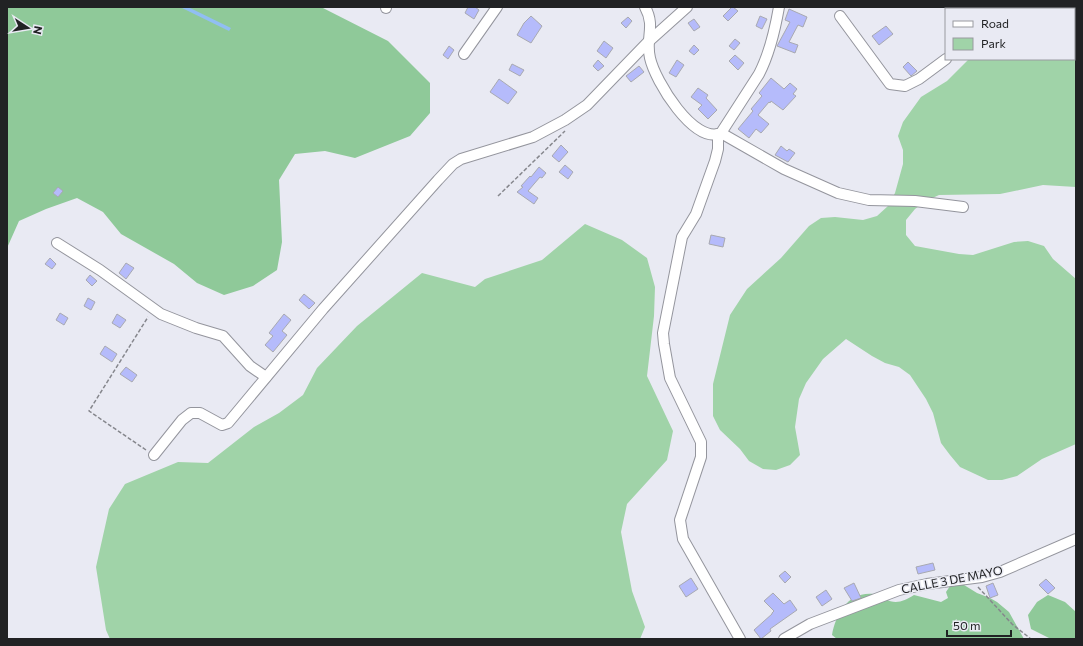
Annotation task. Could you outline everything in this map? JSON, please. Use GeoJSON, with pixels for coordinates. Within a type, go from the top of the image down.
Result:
{"type":"FeatureCollection","features":[{"type":"Feature","properties":{"kind":"street"},"geometry":{"type":"LineString","coordinates":[[464,54],[497,7]]}},
{"type":"Feature","properties":{"kind":"street"},"geometry":{"type":"LineString","coordinates":[[645,7],[651,23],[648,42],[650,58],[654,69],[669,99],[701,131],[707,134],[719,134],[784,169],[838,193],[869,200],[915,201],[963,207]]}},
{"type":"Feature","properties":{"kind":"street"},"geometry":{"type":"LineString","coordinates":[[154,455],[182,420],[191,412],[200,413],[222,425],[228,423],[323,309],[453,164],[461,159],[533,137],[569,118],[587,105],[648,42],[687,7]]}},
{"type":"Feature","properties":{"kind":"street"},"geometry":{"type":"LineString","coordinates":[[740,639],[683,539],[680,520],[701,457],[701,442],[688,412],[675,391],[670,378],[663,332],[682,237],[696,214],[715,161],[718,149],[719,134],[759,74],[764,64],[774,36],[779,7]]}},
{"type":"Feature","properties":{"kind":"street"},"geometry":{"type":"LineString","coordinates":[[840,16],[890,84],[905,86],[919,79],[945,60]]}},
{"type":"Feature","properties":{"kind":"street"},"geometry":{"type":"LineString","coordinates":[[57,243],[100,270],[161,314],[177,322],[223,336],[250,366],[266,377]]}},
{"type":"Feature","properties":{"kind":"street","name":"CALLE 3 DE MAYO"},"geometry":{"type":"LineString","coordinates":[[785,639],[810,624],[899,590],[1000,572],[1076,539]]}},
{"type":"Feature","properties":{"kind":"path"},"geometry":{"type":"LineString","coordinates":[[498,196],[565,132],[569,118]]}},
{"type":"Feature","properties":{"kind":"path"},"geometry":{"type":"LineString","coordinates":[[153,308],[89,411],[154,455]]}},
{"type":"Feature","properties":{"kind":"path"},"geometry":{"type":"LineString","coordinates":[[970,578],[1012,624],[1031,639]]}},
{"type":"Feature","properties":{"kind":"green space"},"geometry":{"type":"Polygon","coordinates":[[[7,7],[321,7],[388,41],[430,83],[430,113],[410,136],[355,158],[325,151],[295,154],[279,180],[282,242],[277,270],[253,286],[224,295],[197,283],[174,264],[121,234],[103,212],[77,198],[46,209],[19,221],[7,248],[7,7]]]}},
{"type":"Feature","properties":{"kind":"green space"},"geometry":{"type":"Polygon","coordinates":[[[1076,7],[1076,187],[1043,185],[1000,194],[939,195],[926,201],[915,209],[906,220],[906,235],[915,246],[973,255],[1014,242],[1028,241],[1044,246],[1053,259],[1076,279],[1076,444],[1042,459],[1017,476],[1002,480],[988,480],[960,467],[941,443],[933,413],[926,399],[910,375],[899,367],[885,363],[872,356],[846,339],[823,359],[806,383],[799,399],[795,427],[800,455],[790,465],[776,470],[763,469],[749,461],[740,449],[720,430],[713,416],[713,384],[730,315],[747,289],[781,258],[809,226],[821,218],[835,217],[863,220],[877,216],[888,206],[895,193],[903,164],[903,150],[898,136],[903,122],[921,97],[947,81],[968,60],[1075,60],[1075,8],[1064,8],[1076,7]]]}},
{"type":"Feature","properties":{"kind":"green space"},"geometry":{"type":"Polygon","coordinates":[[[585,224],[622,240],[647,258],[655,287],[654,316],[647,376],[673,431],[667,460],[627,504],[621,532],[632,591],[645,627],[640,639],[110,639],[106,630],[96,567],[109,509],[125,484],[178,462],[208,463],[254,427],[279,413],[303,395],[317,368],[357,326],[422,273],[475,287],[485,279],[542,260],[585,224]]]}},
{"type":"Feature","properties":{"kind":"green space"},"geometry":{"type":"Polygon","coordinates":[[[952,583],[964,585],[997,602],[1009,612],[1024,639],[837,639],[832,635],[840,612],[850,600],[857,596],[875,594],[889,601],[896,602],[914,595],[941,602],[948,598],[946,592],[952,583]]]}},
{"type":"Feature","properties":{"kind":"green space"},"geometry":{"type":"Polygon","coordinates":[[[1048,595],[1065,602],[1076,612],[1076,639],[1051,639],[1031,629],[1028,615],[1037,602],[1048,595]]]}},
{"type":"Feature","properties":{"kind":"water"},"geometry":{"type":"Polygon","coordinates":[[[180,7],[188,7],[231,28],[229,31],[180,7]]]}},
{"type":"Feature","properties":{"kind":"building"},"geometry":{"type":"Polygon","coordinates":[[[468,7],[475,7],[479,10],[474,19],[465,13],[468,7]]]}},
{"type":"Feature","properties":{"kind":"building"},"geometry":{"type":"Polygon","coordinates":[[[732,7],[738,11],[728,21],[723,16],[732,7]]]}},
{"type":"Feature","properties":{"kind":"building"},"geometry":{"type":"Polygon","coordinates":[[[789,9],[807,17],[803,27],[798,25],[789,42],[798,45],[795,53],[777,46],[790,22],[785,20],[789,9]]]}},
{"type":"Feature","properties":{"kind":"building"},"geometry":{"type":"Polygon","coordinates":[[[531,16],[542,26],[531,43],[517,35],[524,23],[531,16]]]}},
{"type":"Feature","properties":{"kind":"building"},"geometry":{"type":"Polygon","coordinates":[[[760,16],[767,19],[762,29],[756,26],[760,16]]]}},
{"type":"Feature","properties":{"kind":"building"},"geometry":{"type":"Polygon","coordinates":[[[628,17],[632,21],[626,28],[621,23],[628,17]]]}},
{"type":"Feature","properties":{"kind":"building"},"geometry":{"type":"Polygon","coordinates":[[[694,19],[700,27],[694,31],[688,23],[694,19]]]}},
{"type":"Feature","properties":{"kind":"building"},"geometry":{"type":"Polygon","coordinates":[[[886,26],[893,34],[879,45],[872,36],[886,26]]]}},
{"type":"Feature","properties":{"kind":"building"},"geometry":{"type":"Polygon","coordinates":[[[735,39],[740,43],[734,50],[729,46],[735,39]]]}},
{"type":"Feature","properties":{"kind":"building"},"geometry":{"type":"Polygon","coordinates":[[[604,41],[613,48],[606,58],[597,51],[604,41]]]}},
{"type":"Feature","properties":{"kind":"building"},"geometry":{"type":"Polygon","coordinates":[[[694,45],[699,50],[694,55],[689,51],[694,45]]]}},
{"type":"Feature","properties":{"kind":"building"},"geometry":{"type":"Polygon","coordinates":[[[449,46],[454,50],[448,59],[443,55],[449,46]]]}},
{"type":"Feature","properties":{"kind":"building"},"geometry":{"type":"Polygon","coordinates":[[[735,55],[744,63],[738,70],[729,61],[735,55]]]}},
{"type":"Feature","properties":{"kind":"building"},"geometry":{"type":"Polygon","coordinates":[[[598,60],[604,66],[598,71],[593,66],[598,60]]]}},
{"type":"Feature","properties":{"kind":"building"},"geometry":{"type":"Polygon","coordinates":[[[677,60],[684,65],[676,77],[669,73],[677,60]]]}},
{"type":"Feature","properties":{"kind":"building"},"geometry":{"type":"Polygon","coordinates":[[[908,62],[917,71],[911,76],[903,67],[908,62]]]}},
{"type":"Feature","properties":{"kind":"building"},"geometry":{"type":"Polygon","coordinates":[[[512,64],[524,70],[520,76],[509,70],[512,64]]]}},
{"type":"Feature","properties":{"kind":"building"},"geometry":{"type":"Polygon","coordinates":[[[639,66],[644,72],[631,82],[626,76],[639,66]]]}},
{"type":"Feature","properties":{"kind":"building"},"geometry":{"type":"Polygon","coordinates":[[[771,78],[784,89],[790,83],[797,89],[793,94],[796,96],[783,110],[771,101],[770,103],[769,102],[758,115],[769,124],[761,133],[756,129],[749,138],[738,129],[753,111],[751,109],[762,96],[759,93],[771,78]]]}},
{"type":"Feature","properties":{"kind":"building"},"geometry":{"type":"Polygon","coordinates":[[[499,79],[517,92],[508,104],[490,92],[499,79]]]}},
{"type":"Feature","properties":{"kind":"building"},"geometry":{"type":"Polygon","coordinates":[[[698,88],[708,95],[706,98],[717,110],[708,119],[698,109],[702,105],[691,97],[698,88]]]}},
{"type":"Feature","properties":{"kind":"building"},"geometry":{"type":"Polygon","coordinates":[[[561,145],[568,152],[559,162],[552,156],[561,145]]]}},
{"type":"Feature","properties":{"kind":"building"},"geometry":{"type":"Polygon","coordinates":[[[781,146],[787,151],[789,149],[795,153],[788,162],[775,155],[781,146]]]}},
{"type":"Feature","properties":{"kind":"building"},"geometry":{"type":"Polygon","coordinates":[[[565,165],[573,172],[568,179],[559,172],[565,165]]]}},
{"type":"Feature","properties":{"kind":"building"},"geometry":{"type":"Polygon","coordinates":[[[539,167],[546,173],[542,178],[540,177],[528,191],[538,198],[534,204],[517,192],[523,187],[521,186],[539,167]]]}},
{"type":"Feature","properties":{"kind":"building"},"geometry":{"type":"Polygon","coordinates":[[[58,187],[63,191],[58,197],[53,193],[58,187]]]}},
{"type":"Feature","properties":{"kind":"building"},"geometry":{"type":"Polygon","coordinates":[[[711,235],[725,238],[723,247],[709,244],[711,235]]]}},
{"type":"Feature","properties":{"kind":"building"},"geometry":{"type":"Polygon","coordinates":[[[50,258],[56,264],[52,269],[45,264],[50,258]]]}},
{"type":"Feature","properties":{"kind":"building"},"geometry":{"type":"Polygon","coordinates":[[[126,263],[134,268],[126,279],[119,273],[126,263]]]}},
{"type":"Feature","properties":{"kind":"building"},"geometry":{"type":"Polygon","coordinates":[[[90,275],[97,281],[92,286],[86,280],[90,275]]]}},
{"type":"Feature","properties":{"kind":"building"},"geometry":{"type":"Polygon","coordinates":[[[304,294],[315,303],[309,309],[299,300],[304,294]]]}},
{"type":"Feature","properties":{"kind":"building"},"geometry":{"type":"Polygon","coordinates":[[[88,298],[95,302],[91,310],[84,306],[88,298]]]}},
{"type":"Feature","properties":{"kind":"building"},"geometry":{"type":"Polygon","coordinates":[[[60,313],[68,318],[64,325],[56,320],[60,313]]]}},
{"type":"Feature","properties":{"kind":"building"},"geometry":{"type":"Polygon","coordinates":[[[117,314],[126,320],[120,328],[112,323],[117,314]]]}},
{"type":"Feature","properties":{"kind":"building"},"geometry":{"type":"Polygon","coordinates":[[[284,314],[291,320],[282,331],[287,335],[273,352],[265,345],[273,336],[269,333],[284,314]]]}},
{"type":"Feature","properties":{"kind":"building"},"geometry":{"type":"Polygon","coordinates":[[[105,346],[117,354],[112,362],[100,354],[105,346]]]}},
{"type":"Feature","properties":{"kind":"building"},"geometry":{"type":"Polygon","coordinates":[[[126,367],[137,375],[132,382],[120,374],[126,367]]]}},
{"type":"Feature","properties":{"kind":"building"},"geometry":{"type":"Polygon","coordinates":[[[933,563],[935,570],[918,574],[916,567],[933,563]]]}},
{"type":"Feature","properties":{"kind":"building"},"geometry":{"type":"Polygon","coordinates":[[[785,571],[791,577],[785,583],[779,576],[785,571]]]}},
{"type":"Feature","properties":{"kind":"building"},"geometry":{"type":"Polygon","coordinates":[[[691,578],[698,589],[686,597],[679,586],[691,578]]]}},
{"type":"Feature","properties":{"kind":"building"},"geometry":{"type":"Polygon","coordinates":[[[1046,579],[1055,588],[1048,594],[1039,585],[1046,579]]]}},
{"type":"Feature","properties":{"kind":"building"},"geometry":{"type":"Polygon","coordinates":[[[854,583],[861,598],[852,601],[844,588],[854,583]]]}},
{"type":"Feature","properties":{"kind":"building"},"geometry":{"type":"Polygon","coordinates":[[[993,583],[998,595],[990,598],[986,586],[993,583]]]}},
{"type":"Feature","properties":{"kind":"building"},"geometry":{"type":"Polygon","coordinates":[[[826,590],[832,599],[822,606],[816,597],[826,590]]]}},
{"type":"Feature","properties":{"kind":"building"},"geometry":{"type":"Polygon","coordinates":[[[773,593],[784,604],[790,600],[797,610],[770,629],[771,631],[761,639],[754,630],[774,611],[764,601],[773,593]]]}}]}
